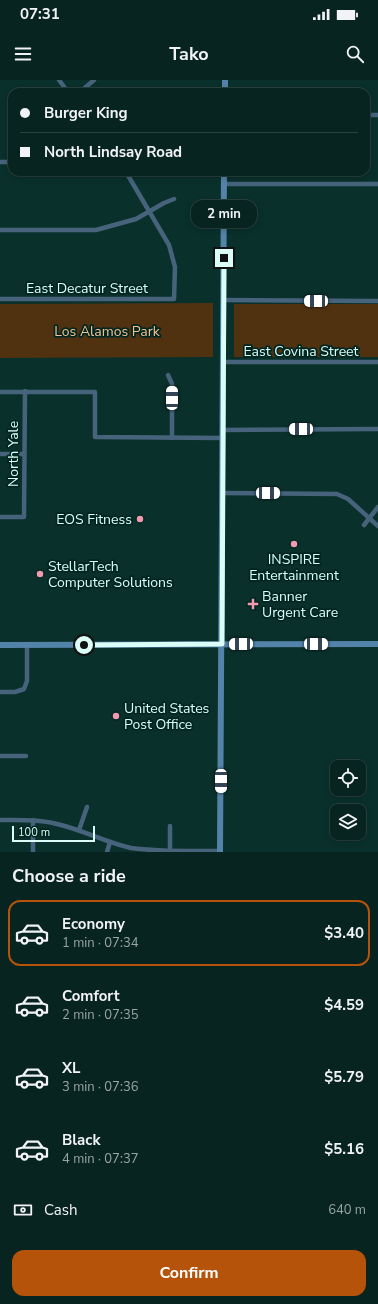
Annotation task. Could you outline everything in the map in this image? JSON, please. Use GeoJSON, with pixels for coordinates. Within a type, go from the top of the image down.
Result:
{"type":"FeatureCollection","features":[{"type":"Feature","properties":{"kind":"main road"},"geometry":{"type":"LineString","coordinates":[[220,851],[224,176]]}},
{"type":"Feature","properties":{"kind":"main road"},"geometry":{"type":"LineString","coordinates":[[0,645],[378,644]]}},
{"type":"Feature","properties":{"kind":"street"},"geometry":{"type":"LineString","coordinates":[[85,88],[94,80]]}},
{"type":"Feature","properties":{"kind":"street"},"geometry":{"type":"LineString","coordinates":[[128,176],[149,211]]}},
{"type":"Feature","properties":{"kind":"street"},"geometry":{"type":"LineString","coordinates":[[224,184],[378,184]]}},
{"type":"Feature","properties":{"kind":"street"},"geometry":{"type":"LineString","coordinates":[[0,230],[96,230],[136,219],[174,199]]}},
{"type":"Feature","properties":{"kind":"street","name":"East Decatur Street"},"geometry":{"type":"LineString","coordinates":[[0,299],[174,299],[175,267],[169,245],[149,211]]}},
{"type":"Feature","properties":{"kind":"street"},"geometry":{"type":"LineString","coordinates":[[224,300],[378,301]]}},
{"type":"Feature","properties":{"kind":"street","name":"East Covina Street"},"geometry":{"type":"LineString","coordinates":[[223,362],[378,362]]}},
{"type":"Feature","properties":{"kind":"street"},"geometry":{"type":"LineString","coordinates":[[168,375],[172,384],[172,438]]}},
{"type":"Feature","properties":{"kind":"street"},"geometry":{"type":"LineString","coordinates":[[0,392],[95,392],[95,437],[223,438]]}},
{"type":"Feature","properties":{"kind":"street","name":"North Yale"},"geometry":{"type":"LineString","coordinates":[[0,517],[24,517],[24,392]]}},
{"type":"Feature","properties":{"kind":"street"},"geometry":{"type":"LineString","coordinates":[[223,430],[378,429]]}},
{"type":"Feature","properties":{"kind":"street"},"geometry":{"type":"LineString","coordinates":[[0,454],[24,454]]}},
{"type":"Feature","properties":{"kind":"street"},"geometry":{"type":"LineString","coordinates":[[223,493],[337,494],[348,499],[378,526]]}},
{"type":"Feature","properties":{"kind":"street"},"geometry":{"type":"LineString","coordinates":[[364,526],[378,507]]}},
{"type":"Feature","properties":{"kind":"street"},"geometry":{"type":"LineString","coordinates":[[0,692],[15,692],[24,689],[27,681],[27,645]]}},
{"type":"Feature","properties":{"kind":"street"},"geometry":{"type":"LineString","coordinates":[[0,756],[26,756]]}},
{"type":"Feature","properties":{"kind":"street"},"geometry":{"type":"LineString","coordinates":[[78,830],[87,807]]}},
{"type":"Feature","properties":{"kind":"street"},"geometry":{"type":"LineString","coordinates":[[0,820],[33,820],[54,823],[110,842],[134,848],[170,851],[220,851]]}},
{"type":"Feature","properties":{"kind":"street"},"geometry":{"type":"LineString","coordinates":[[33,820],[33,852]]}},
{"type":"Feature","properties":{"kind":"street"},"geometry":{"type":"LineString","coordinates":[[170,826],[170,851]]}},
{"type":"Feature","properties":{"kind":"street"},"geometry":{"type":"LineString","coordinates":[[107,852],[110,842]]}},
{"type":"Feature","properties":{"kind":"green space","name":"Los Alamos Park"},"geometry":{"type":"Polygon","coordinates":[[[213,303],[213,357],[0,358],[0,304],[213,303]]]}},
{"type":"Feature","properties":{"kind":"green space"},"geometry":{"type":"Polygon","coordinates":[[[234,304],[378,304],[378,357],[234,357],[234,304]]]}},
{"type":"Feature","properties":{"kind":"place","name":"EOS Fitness"},"geometry":{"type":"Point","coordinates":[140,519]}},
{"type":"Feature","properties":{"kind":"place","name":"INSPIRE Entertainment"},"geometry":{"type":"Point","coordinates":[294,544]}},
{"type":"Feature","properties":{"kind":"place","name":"StellarTech Computer Solutions"},"geometry":{"type":"Point","coordinates":[40,574]}},
{"type":"Feature","properties":{"kind":"place","name":"Banner Urgent Care"},"geometry":{"type":"Point","coordinates":[253,604]}},
{"type":"Feature","properties":{"kind":"place","name":"United States Post Office"},"geometry":{"type":"Point","coordinates":[116,716]}},
{"type":"Feature","properties":{"kind":"route"},"geometry":{"type":"LineString","coordinates":[[84,645],[222,644],[224,258]]}}]}
